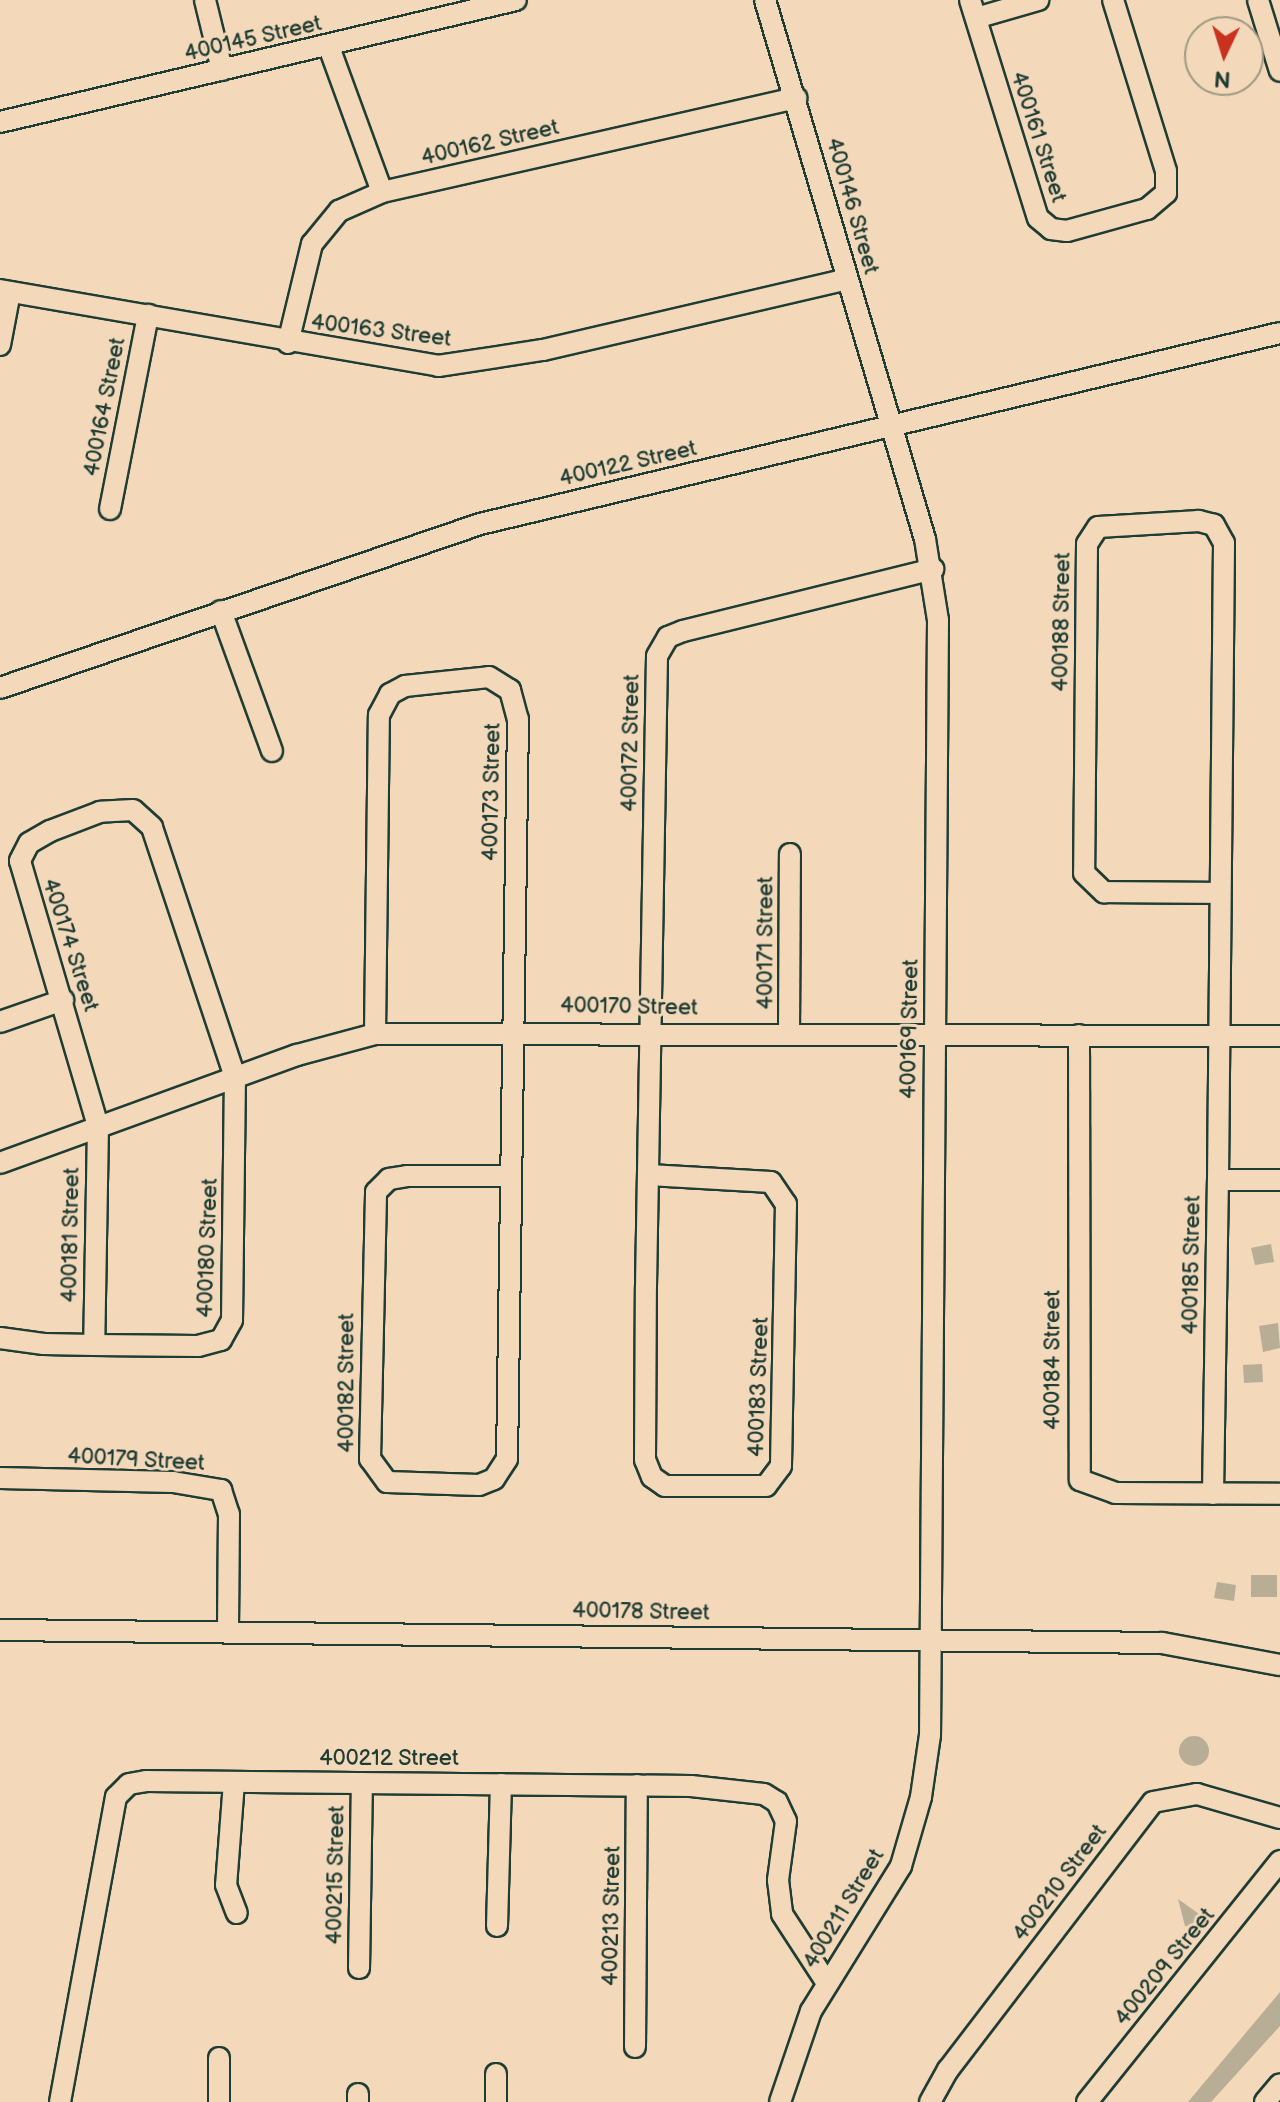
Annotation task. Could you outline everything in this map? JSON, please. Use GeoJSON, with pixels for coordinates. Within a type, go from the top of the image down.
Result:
{"type":"FeatureCollection","features":[{"type":"Feature","properties":{"kind":"street"},"geometry":{"type":"LineString","coordinates":[[205,0],[222,70]]}},
{"type":"Feature","properties":{"kind":"street","name":"400145 Street"},"geometry":{"type":"LineString","coordinates":[[0,122],[329,47],[516,0]]}},
{"type":"Feature","properties":{"kind":"street","name":"400146 Street"},"geometry":{"type":"LineString","coordinates":[[765,0],[893,426]]}},
{"type":"Feature","properties":{"kind":"street","name":"400161 Street"},"geometry":{"type":"LineString","coordinates":[[1038,0],[973,9],[1038,218],[1067,231],[1147,209],[1166,193],[1166,171],[1113,0]]}},
{"type":"Feature","properties":{"kind":"street"},"geometry":{"type":"LineString","coordinates":[[1258,0],[1280,71]]}},
{"type":"Feature","properties":{"kind":"street"},"geometry":{"type":"LineString","coordinates":[[329,47],[382,192]]}},
{"type":"Feature","properties":{"kind":"street","name":"400162 Street"},"geometry":{"type":"LineString","coordinates":[[288,343],[322,225],[382,192],[796,98]]}},
{"type":"Feature","properties":{"kind":"street","name":"400163 Street"},"geometry":{"type":"LineString","coordinates":[[5,291],[399,362],[466,365],[847,279]]}},
{"type":"Feature","properties":{"kind":"street"},"geometry":{"type":"LineString","coordinates":[[0,345],[5,291]]}},
{"type":"Feature","properties":{"kind":"street","name":"400164 Street"},"geometry":{"type":"LineString","coordinates":[[110,509],[148,315]]}},
{"type":"Feature","properties":{"kind":"street","name":"400122 Street"},"geometry":{"type":"LineString","coordinates":[[0,688],[480,524],[1280,333]]}},
{"type":"Feature","properties":{"kind":"street","name":"400169 Street"},"geometry":{"type":"LineString","coordinates":[[893,426],[933,569],[935,1033],[926,1639]]}},
{"type":"Feature","properties":{"kind":"street","name":"400188 Street"},"geometry":{"type":"LineString","coordinates":[[1218,1036],[1220,893],[1222,535],[1199,521],[1098,527],[1087,544],[1084,873],[1104,892],[1220,893]]}},
{"type":"Feature","properties":{"kind":"street","name":"400172 Street"},"geometry":{"type":"LineString","coordinates":[[651,1031],[661,646],[683,631],[933,569]]}},
{"type":"Feature","properties":{"kind":"street"},"geometry":{"type":"LineString","coordinates":[[221,611],[272,751]]}},
{"type":"Feature","properties":{"kind":"street","name":"400173 Street"},"geometry":{"type":"LineString","coordinates":[[375,1034],[379,715],[390,694],[405,686],[460,676],[501,681],[517,704],[511,1030]]}},
{"type":"Feature","properties":{"kind":"street","name":"400174 Street"},"geometry":{"type":"LineString","coordinates":[[98,1126],[63,1000],[24,885],[22,853],[74,820],[133,810],[152,827],[235,1077]]}},
{"type":"Feature","properties":{"kind":"street","name":"400171 Street"},"geometry":{"type":"LineString","coordinates":[[789,1033],[790,854]]}},
{"type":"Feature","properties":{"kind":"street"},"geometry":{"type":"LineString","coordinates":[[0,1022],[63,1000]]}},
{"type":"Feature","properties":{"kind":"street","name":"400170 Street"},"geometry":{"type":"LineString","coordinates":[[0,1163],[235,1077],[375,1034],[511,1030],[1280,1036]]}},
{"type":"Feature","properties":{"kind":"street","name":"400182 Street"},"geometry":{"type":"LineString","coordinates":[[509,1176],[407,1176],[389,1179],[376,1192],[370,1459],[387,1482],[479,1485],[505,1466],[509,1176],[511,1030]]}},
{"type":"Feature","properties":{"kind":"street","name":"400183 Street"},"geometry":{"type":"LineString","coordinates":[[649,1175],[771,1182],[786,1204],[781,1466],[766,1486],[676,1488],[657,1483],[647,1469],[649,1175],[651,1031]]}},
{"type":"Feature","properties":{"kind":"street","name":"400184 Street"},"geometry":{"type":"LineString","coordinates":[[1079,1035],[1080,1480],[1098,1491],[1280,1494]]}},
{"type":"Feature","properties":{"kind":"street","name":"400185 Street"},"geometry":{"type":"LineString","coordinates":[[1213,1494],[1218,1036]]}},
{"type":"Feature","properties":{"kind":"street","name":"400180 Street"},"geometry":{"type":"LineString","coordinates":[[0,1338],[94,1345],[198,1346],[229,1332],[235,1077]]}},
{"type":"Feature","properties":{"kind":"street","name":"400181 Street"},"geometry":{"type":"LineString","coordinates":[[94,1345],[98,1126]]}},
{"type":"Feature","properties":{"kind":"street"},"geometry":{"type":"LineString","coordinates":[[1218,1180],[1280,1180]]}},
{"type":"Feature","properties":{"kind":"street","name":"400179 Street"},"geometry":{"type":"LineString","coordinates":[[0,1478],[173,1482],[221,1490],[229,1514],[228,1632]]}},
{"type":"Feature","properties":{"kind":"street","name":"400178 Street"},"geometry":{"type":"LineString","coordinates":[[0,1630],[1162,1643],[1280,1665]]}},
{"type":"Feature","properties":{"kind":"street","name":"400211 Street"},"geometry":{"type":"LineString","coordinates":[[780,2102],[796,2042],[827,1983],[887,1894],[913,1833],[930,1735],[926,1639]]}},
{"type":"Feature","properties":{"kind":"street","name":"400212 Street"},"geometry":{"type":"LineString","coordinates":[[60,2102],[116,1797],[129,1784],[146,1781],[740,1788],[777,1802],[786,1821],[778,1880],[782,1914],[827,1983]]}},
{"type":"Feature","properties":{"kind":"street"},"geometry":{"type":"LineString","coordinates":[[234,1782],[226,1885],[237,1913]]}},
{"type":"Feature","properties":{"kind":"street","name":"400215 Street"},"geometry":{"type":"LineString","coordinates":[[359,1968],[362,1783]]}},
{"type":"Feature","properties":{"kind":"street"},"geometry":{"type":"LineString","coordinates":[[497,1926],[501,1784]]}},
{"type":"Feature","properties":{"kind":"street","name":"400213 Street"},"geometry":{"type":"LineString","coordinates":[[635,2047],[637,1785]]}},
{"type":"Feature","properties":{"kind":"street","name":"400210 Street"},"geometry":{"type":"LineString","coordinates":[[930,2102],[948,2070],[1153,1802],[1197,1794],[1280,1818]]}},
{"type":"Feature","properties":{"kind":"street","name":"400209 Street"},"geometry":{"type":"LineString","coordinates":[[1087,2102],[1280,1861]]}},
{"type":"Feature","properties":{"kind":"street"},"geometry":{"type":"LineString","coordinates":[[219,2058],[219,2102]]}},
{"type":"Feature","properties":{"kind":"street"},"geometry":{"type":"LineString","coordinates":[[496,2074],[496,2102]]}},
{"type":"Feature","properties":{"kind":"street"},"geometry":{"type":"LineString","coordinates":[[1265,2102],[1280,2084]]}},
{"type":"Feature","properties":{"kind":"building"},"geometry":{"type":"Polygon","coordinates":[[[1271,1244],[1274,1262],[1255,1265],[1251,1248],[1271,1244]]]}},
{"type":"Feature","properties":{"kind":"building"},"geometry":{"type":"Polygon","coordinates":[[[1278,1323],[1280,1348],[1263,1352],[1259,1326],[1278,1323]]]}},
{"type":"Feature","properties":{"kind":"building"},"geometry":{"type":"Polygon","coordinates":[[[1262,1364],[1263,1382],[1244,1383],[1243,1365],[1262,1364]]]}},
{"type":"Feature","properties":{"kind":"building"},"geometry":{"type":"Polygon","coordinates":[[[1251,1575],[1277,1575],[1277,1597],[1251,1597],[1251,1575]]]}},
{"type":"Feature","properties":{"kind":"building"},"geometry":{"type":"Polygon","coordinates":[[[1217,1582],[1236,1585],[1234,1601],[1214,1598],[1217,1582]]]}},
{"type":"Feature","properties":{"kind":"building"},"geometry":{"type":"Polygon","coordinates":[[[1194,1736],[1205,1740],[1209,1751],[1205,1762],[1194,1766],[1183,1762],[1179,1751],[1183,1740],[1194,1736]]]}},
{"type":"Feature","properties":{"kind":"building"},"geometry":{"type":"Polygon","coordinates":[[[1178,1899],[1202,1916],[1199,1929],[1185,1926],[1178,1899]]]}},
{"type":"Feature","properties":{"kind":"building"},"geometry":{"type":"Polygon","coordinates":[[[1280,1992],[1280,2026],[1211,2102],[1188,2102],[1280,1992]]]}}]}
